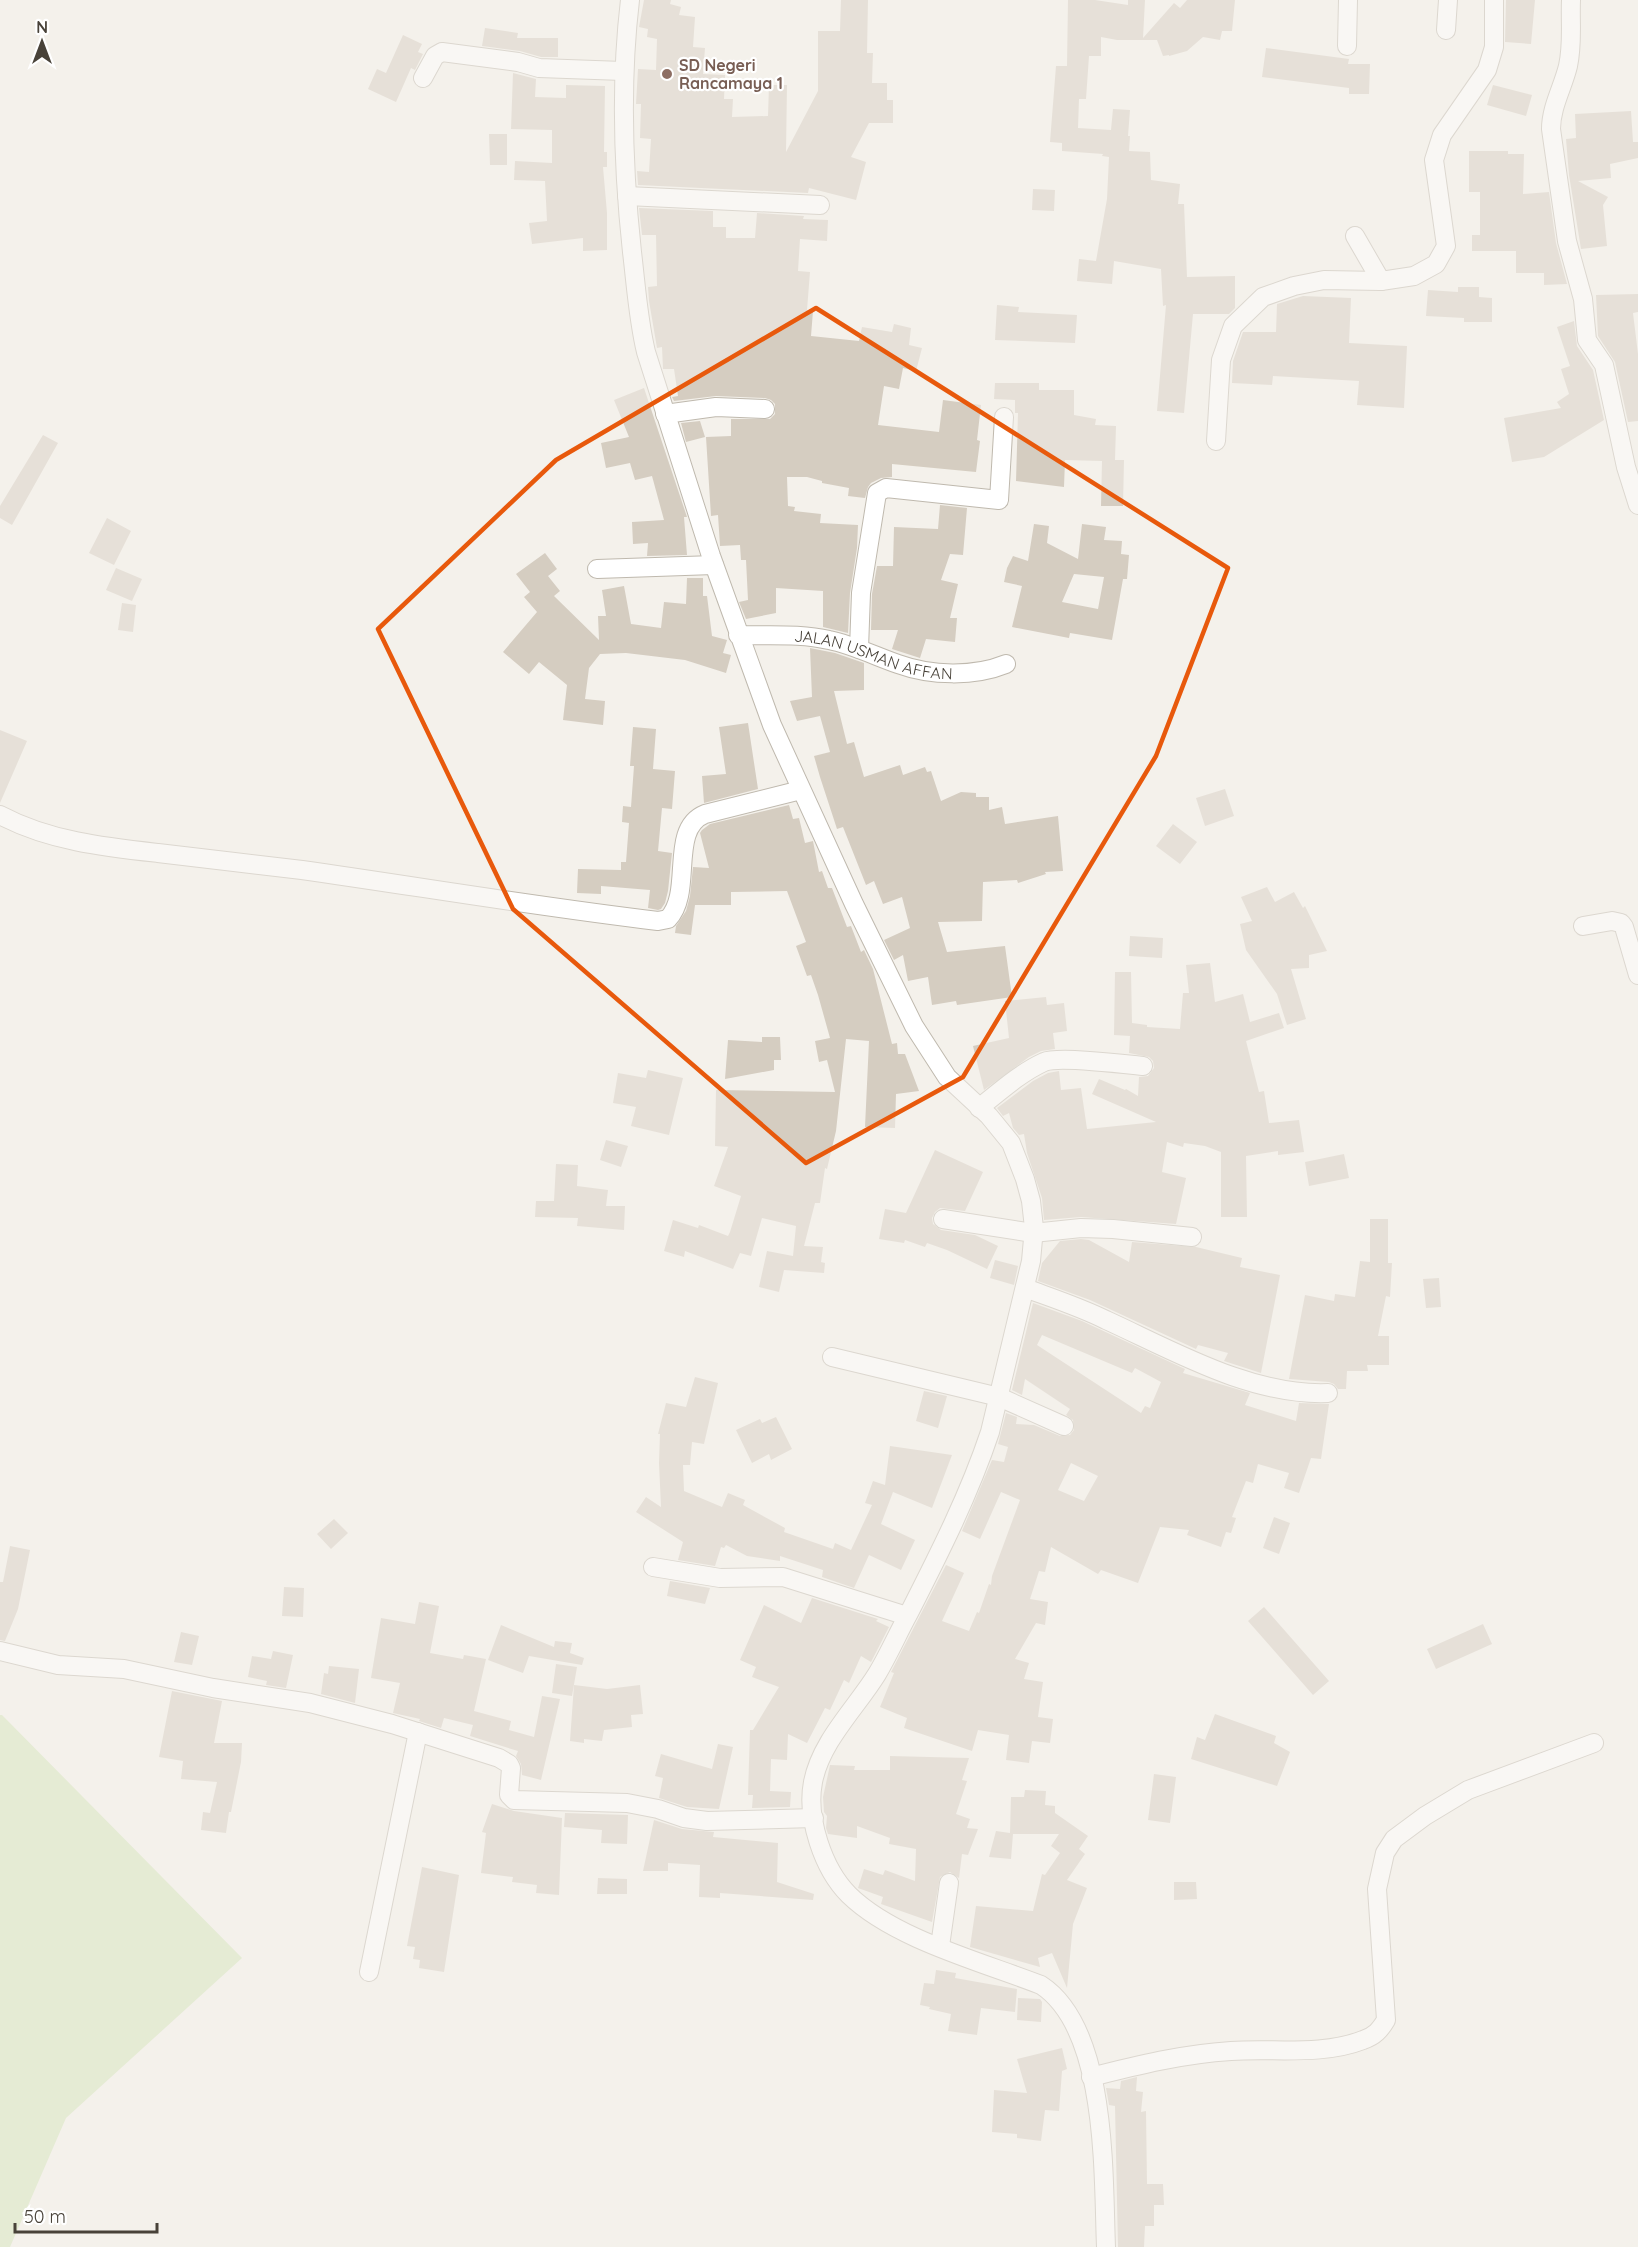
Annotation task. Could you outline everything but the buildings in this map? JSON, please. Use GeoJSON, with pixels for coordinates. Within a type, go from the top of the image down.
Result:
{"type":"FeatureCollection","features":[{"type":"Feature","properties":{"kind":"street"},"geometry":{"type":"LineString","coordinates":[[630,0],[623,71],[627,196],[642,338],[714,565],[761,701],[914,1026],[947,1077],[1005,1135],[1016,1154],[1029,1191],[1033,1233],[1032,1252],[990,1432],[941,1550],[878,1674],[830,1742],[817,1767],[812,1790],[814,1818],[825,1861],[839,1884],[850,1895],[885,1921],[940,1946],[1041,1985],[1063,2004],[1081,2039],[1098,2113],[1103,2164],[1106,2247]]}},
{"type":"Feature","properties":{"kind":"street"},"geometry":{"type":"LineString","coordinates":[[1347,46],[1348,0]]}},
{"type":"Feature","properties":{"kind":"street"},"geometry":{"type":"LineString","coordinates":[[1446,30],[1448,0]]}},
{"type":"Feature","properties":{"kind":"street"},"geometry":{"type":"LineString","coordinates":[[1216,441],[1221,360],[1233,326],[1263,297],[1294,286],[1324,280],[1381,281],[1414,276],[1436,264],[1446,246],[1434,160],[1442,135],[1487,70],[1494,47],[1494,0]]}},
{"type":"Feature","properties":{"kind":"street"},"geometry":{"type":"LineString","coordinates":[[1571,0],[1568,64],[1553,111],[1551,129],[1567,241],[1583,299],[1587,340],[1604,365],[1626,467],[1638,505]]}},
{"type":"Feature","properties":{"kind":"street"},"geometry":{"type":"LineString","coordinates":[[423,78],[435,56],[442,52],[518,62],[539,68],[623,71]]}},
{"type":"Feature","properties":{"kind":"street"},"geometry":{"type":"LineString","coordinates":[[627,196],[820,205]]}},
{"type":"Feature","properties":{"kind":"street"},"geometry":{"type":"LineString","coordinates":[[1355,236],[1381,281]]}},
{"type":"Feature","properties":{"kind":"street"},"geometry":{"type":"LineString","coordinates":[[665,414],[716,407],[765,409]]}},
{"type":"Feature","properties":{"kind":"street"},"geometry":{"type":"LineString","coordinates":[[859,649],[861,593],[878,493],[886,488],[999,500],[1004,417]]}},
{"type":"Feature","properties":{"kind":"street"},"geometry":{"type":"LineString","coordinates":[[597,569],[714,565]]}},
{"type":"Feature","properties":{"kind":"street","name":"JALAN USMAN AFFAN"},"geometry":{"type":"LineString","coordinates":[[738,635],[827,639],[925,671],[982,671],[1006,664]]}},
{"type":"Feature","properties":{"kind":"street"},"geometry":{"type":"LineString","coordinates":[[0,814],[38,831],[98,846],[302,870],[546,908],[658,921],[668,919],[677,908],[687,831],[694,820],[705,814],[801,790]]}},
{"type":"Feature","properties":{"kind":"street"},"geometry":{"type":"LineString","coordinates":[[1583,926],[1612,921],[1621,923],[1638,975]]}},
{"type":"Feature","properties":{"kind":"street"},"geometry":{"type":"LineString","coordinates":[[979,1108],[1010,1083],[1046,1061],[1143,1066]]}},
{"type":"Feature","properties":{"kind":"street"},"geometry":{"type":"LineString","coordinates":[[943,1219],[1033,1233],[1081,1228],[1192,1237]]}},
{"type":"Feature","properties":{"kind":"street"},"geometry":{"type":"LineString","coordinates":[[1025,1288],[1107,1320],[1176,1353],[1243,1378],[1287,1391],[1307,1394],[1328,1393]]}},
{"type":"Feature","properties":{"kind":"street"},"geometry":{"type":"LineString","coordinates":[[832,1357],[999,1397],[1064,1426]]}},
{"type":"Feature","properties":{"kind":"street"},"geometry":{"type":"LineString","coordinates":[[653,1567],[720,1578],[783,1577],[907,1616]]}},
{"type":"Feature","properties":{"kind":"street"},"geometry":{"type":"LineString","coordinates":[[0,1651],[58,1665],[124,1669],[213,1688],[310,1703],[418,1732],[499,1758],[509,1764],[511,1768],[509,1796],[514,1800],[627,1803],[658,1809],[684,1818],[707,1821],[814,1818]]}},
{"type":"Feature","properties":{"kind":"street"},"geometry":{"type":"LineString","coordinates":[[369,1972],[418,1732]]}},
{"type":"Feature","properties":{"kind":"street"},"geometry":{"type":"LineString","coordinates":[[1091,2077],[1161,2059],[1231,2051],[1313,2049],[1347,2045],[1378,2032],[1386,2020],[1377,1889],[1385,1853],[1394,1839],[1425,1816],[1468,1790],[1594,1743]]}},
{"type":"Feature","properties":{"kind":"street"},"geometry":{"type":"LineString","coordinates":[[940,1946],[949,1883]]}},
{"type":"Feature","properties":{"kind":"highlighted area"},"geometry":{"type":"Polygon","coordinates":[[[816,308],[1228,568],[1156,756],[963,1077],[806,1163],[513,909],[378,629],[556,460],[816,308]]]}},
{"type":"Feature","properties":{"kind":"green space"},"geometry":{"type":"Polygon","coordinates":[[[0,1715],[242,1958],[66,2118],[10,2247],[0,2247],[0,1715]]]}},
{"type":"Feature","properties":{"kind":"place","name":"SD Negeri Rancamaya 1"},"geometry":{"type":"Point","coordinates":[667,74]}}]}
